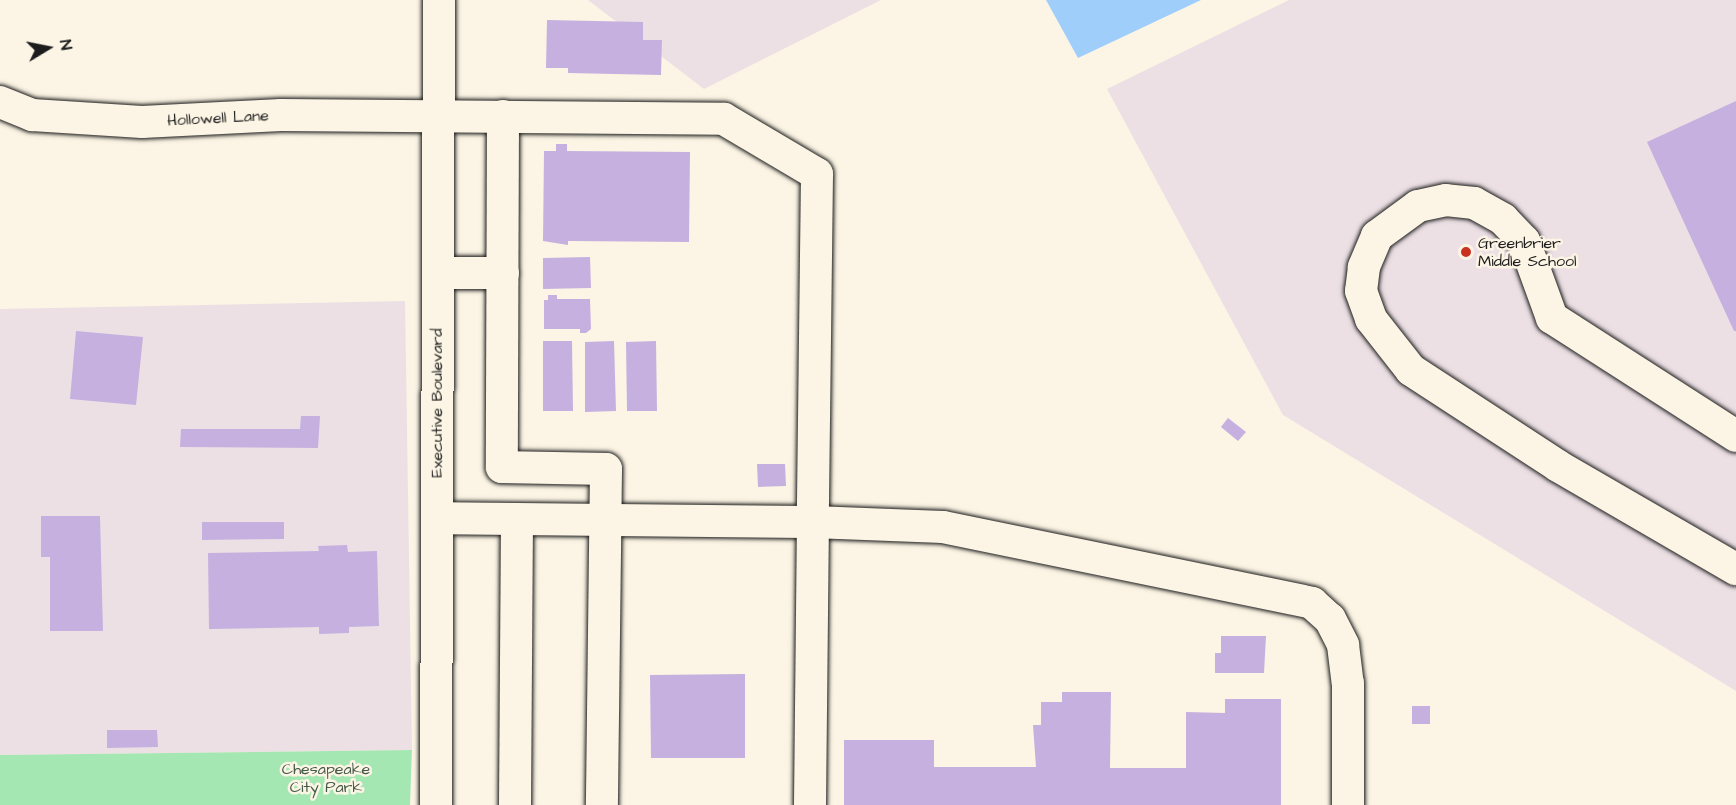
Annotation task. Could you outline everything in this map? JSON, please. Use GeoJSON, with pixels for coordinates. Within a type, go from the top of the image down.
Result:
{"type":"FeatureCollection","features":[{"type":"Feature","properties":{"kind":"street","name":"Executive Boulevard"},"geometry":{"type":"LineString","coordinates":[[435,805],[439,0]]}},
{"type":"Feature","properties":{"kind":"street","name":"Hollowell Lane"},"geometry":{"type":"LineString","coordinates":[[0,102],[32,115],[142,122],[281,115],[724,119],[816,174],[813,522]]}},
{"type":"Feature","properties":{"kind":"street"},"geometry":{"type":"LineString","coordinates":[[503,116],[502,467],[606,469],[602,805]]}},
{"type":"Feature","properties":{"kind":"street"},"geometry":{"type":"LineString","coordinates":[[1736,436],[1552,318],[1524,241],[1503,219],[1474,203],[1446,200],[1418,206],[1377,236],[1364,267],[1361,291],[1371,319],[1411,370],[1558,466],[1736,568]]}},
{"type":"Feature","properties":{"kind":"street"},"geometry":{"type":"LineString","coordinates":[[438,273],[502,273]]}},
{"type":"Feature","properties":{"kind":"street"},"geometry":{"type":"LineString","coordinates":[[437,518],[813,522],[943,527],[1312,603],[1330,619],[1343,645],[1348,683],[1348,805]]}},
{"type":"Feature","properties":{"kind":"street"},"geometry":{"type":"LineString","coordinates":[[515,805],[517,519]]}},
{"type":"Feature","properties":{"kind":"street"},"geometry":{"type":"LineString","coordinates":[[810,805],[813,522]]}},
{"type":"Feature","properties":{"kind":"shaded area"},"geometry":{"type":"Polygon","coordinates":[[[588,0],[881,0],[704,89],[588,0]]]}},
{"type":"Feature","properties":{"kind":"shaded area","name":"Greenbrier Middle School"},"geometry":{"type":"Polygon","coordinates":[[[1289,0],[1736,0],[1736,691],[1283,415],[1107,89],[1289,0]]]}},
{"type":"Feature","properties":{"kind":"shaded area"},"geometry":{"type":"Polygon","coordinates":[[[405,301],[412,750],[0,755],[0,309],[405,301]]]}},
{"type":"Feature","properties":{"kind":"green space","name":"Chesapeake City Park"},"geometry":{"type":"Polygon","coordinates":[[[412,750],[410,805],[0,805],[0,755],[412,750]]]}},
{"type":"Feature","properties":{"kind":"water"},"geometry":{"type":"Polygon","coordinates":[[[1046,0],[1201,0],[1078,58],[1046,0]]]}},
{"type":"Feature","properties":{"kind":"building"},"geometry":{"type":"Polygon","coordinates":[[[547,20],[643,22],[643,40],[662,40],[661,75],[568,73],[568,68],[546,68],[547,20]]]}},
{"type":"Feature","properties":{"kind":"building"},"geometry":{"type":"Polygon","coordinates":[[[1736,101],[1736,331],[1734,331],[1647,142],[1736,101]]]}},
{"type":"Feature","properties":{"kind":"building"},"geometry":{"type":"Polygon","coordinates":[[[556,144],[567,144],[567,151],[690,152],[689,242],[568,241],[568,245],[543,241],[544,151],[556,151],[556,144]]]}},
{"type":"Feature","properties":{"kind":"building"},"geometry":{"type":"Polygon","coordinates":[[[590,257],[591,288],[543,289],[543,258],[590,257]]]}},
{"type":"Feature","properties":{"kind":"building"},"geometry":{"type":"Polygon","coordinates":[[[548,295],[557,295],[557,299],[590,299],[591,329],[586,333],[580,333],[580,329],[544,329],[544,300],[548,300],[548,295]]]}},
{"type":"Feature","properties":{"kind":"building"},"geometry":{"type":"Polygon","coordinates":[[[76,331],[143,337],[136,405],[70,399],[76,331]]]}},
{"type":"Feature","properties":{"kind":"building"},"geometry":{"type":"Polygon","coordinates":[[[543,341],[572,341],[573,411],[543,411],[543,341]]]}},
{"type":"Feature","properties":{"kind":"building"},"geometry":{"type":"Polygon","coordinates":[[[614,341],[616,411],[585,412],[585,342],[614,341]]]}},
{"type":"Feature","properties":{"kind":"building"},"geometry":{"type":"Polygon","coordinates":[[[656,341],[657,411],[627,411],[626,342],[656,341]]]}},
{"type":"Feature","properties":{"kind":"building"},"geometry":{"type":"Polygon","coordinates":[[[301,416],[320,416],[318,448],[180,447],[181,429],[300,429],[301,416]]]}},
{"type":"Feature","properties":{"kind":"building"},"geometry":{"type":"Polygon","coordinates":[[[1228,418],[1246,432],[1238,441],[1221,427],[1228,418]]]}},
{"type":"Feature","properties":{"kind":"building"},"geometry":{"type":"Polygon","coordinates":[[[757,464],[785,464],[786,486],[758,487],[757,464]]]}},
{"type":"Feature","properties":{"kind":"building"},"geometry":{"type":"Polygon","coordinates":[[[41,516],[100,516],[103,631],[50,631],[50,557],[41,557],[41,516]]]}},
{"type":"Feature","properties":{"kind":"building"},"geometry":{"type":"Polygon","coordinates":[[[202,522],[284,522],[284,539],[202,540],[202,522]]]}},
{"type":"Feature","properties":{"kind":"building"},"geometry":{"type":"Polygon","coordinates":[[[347,545],[348,552],[377,551],[379,626],[349,627],[349,633],[319,634],[319,627],[209,629],[208,553],[319,551],[318,546],[347,545]]]}},
{"type":"Feature","properties":{"kind":"building"},"geometry":{"type":"Polygon","coordinates":[[[1221,636],[1266,636],[1264,673],[1215,673],[1215,653],[1221,653],[1221,636]]]}},
{"type":"Feature","properties":{"kind":"building"},"geometry":{"type":"Polygon","coordinates":[[[745,674],[745,758],[651,758],[650,675],[745,674]]]}},
{"type":"Feature","properties":{"kind":"building"},"geometry":{"type":"Polygon","coordinates":[[[1062,692],[1111,692],[1110,768],[1186,768],[1186,712],[1225,713],[1225,699],[1281,699],[1281,805],[844,805],[844,740],[934,740],[934,767],[1036,767],[1033,725],[1041,725],[1041,702],[1062,702],[1062,692]]]}},
{"type":"Feature","properties":{"kind":"building"},"geometry":{"type":"Polygon","coordinates":[[[1412,706],[1430,706],[1430,724],[1412,724],[1412,706]]]}},
{"type":"Feature","properties":{"kind":"building"},"geometry":{"type":"Polygon","coordinates":[[[107,730],[157,730],[158,747],[107,748],[107,730]]]}},
{"type":"Feature","properties":{"kind":"place","name":"Greenbrier Middle School"},"geometry":{"type":"Point","coordinates":[1466,252]}}]}
